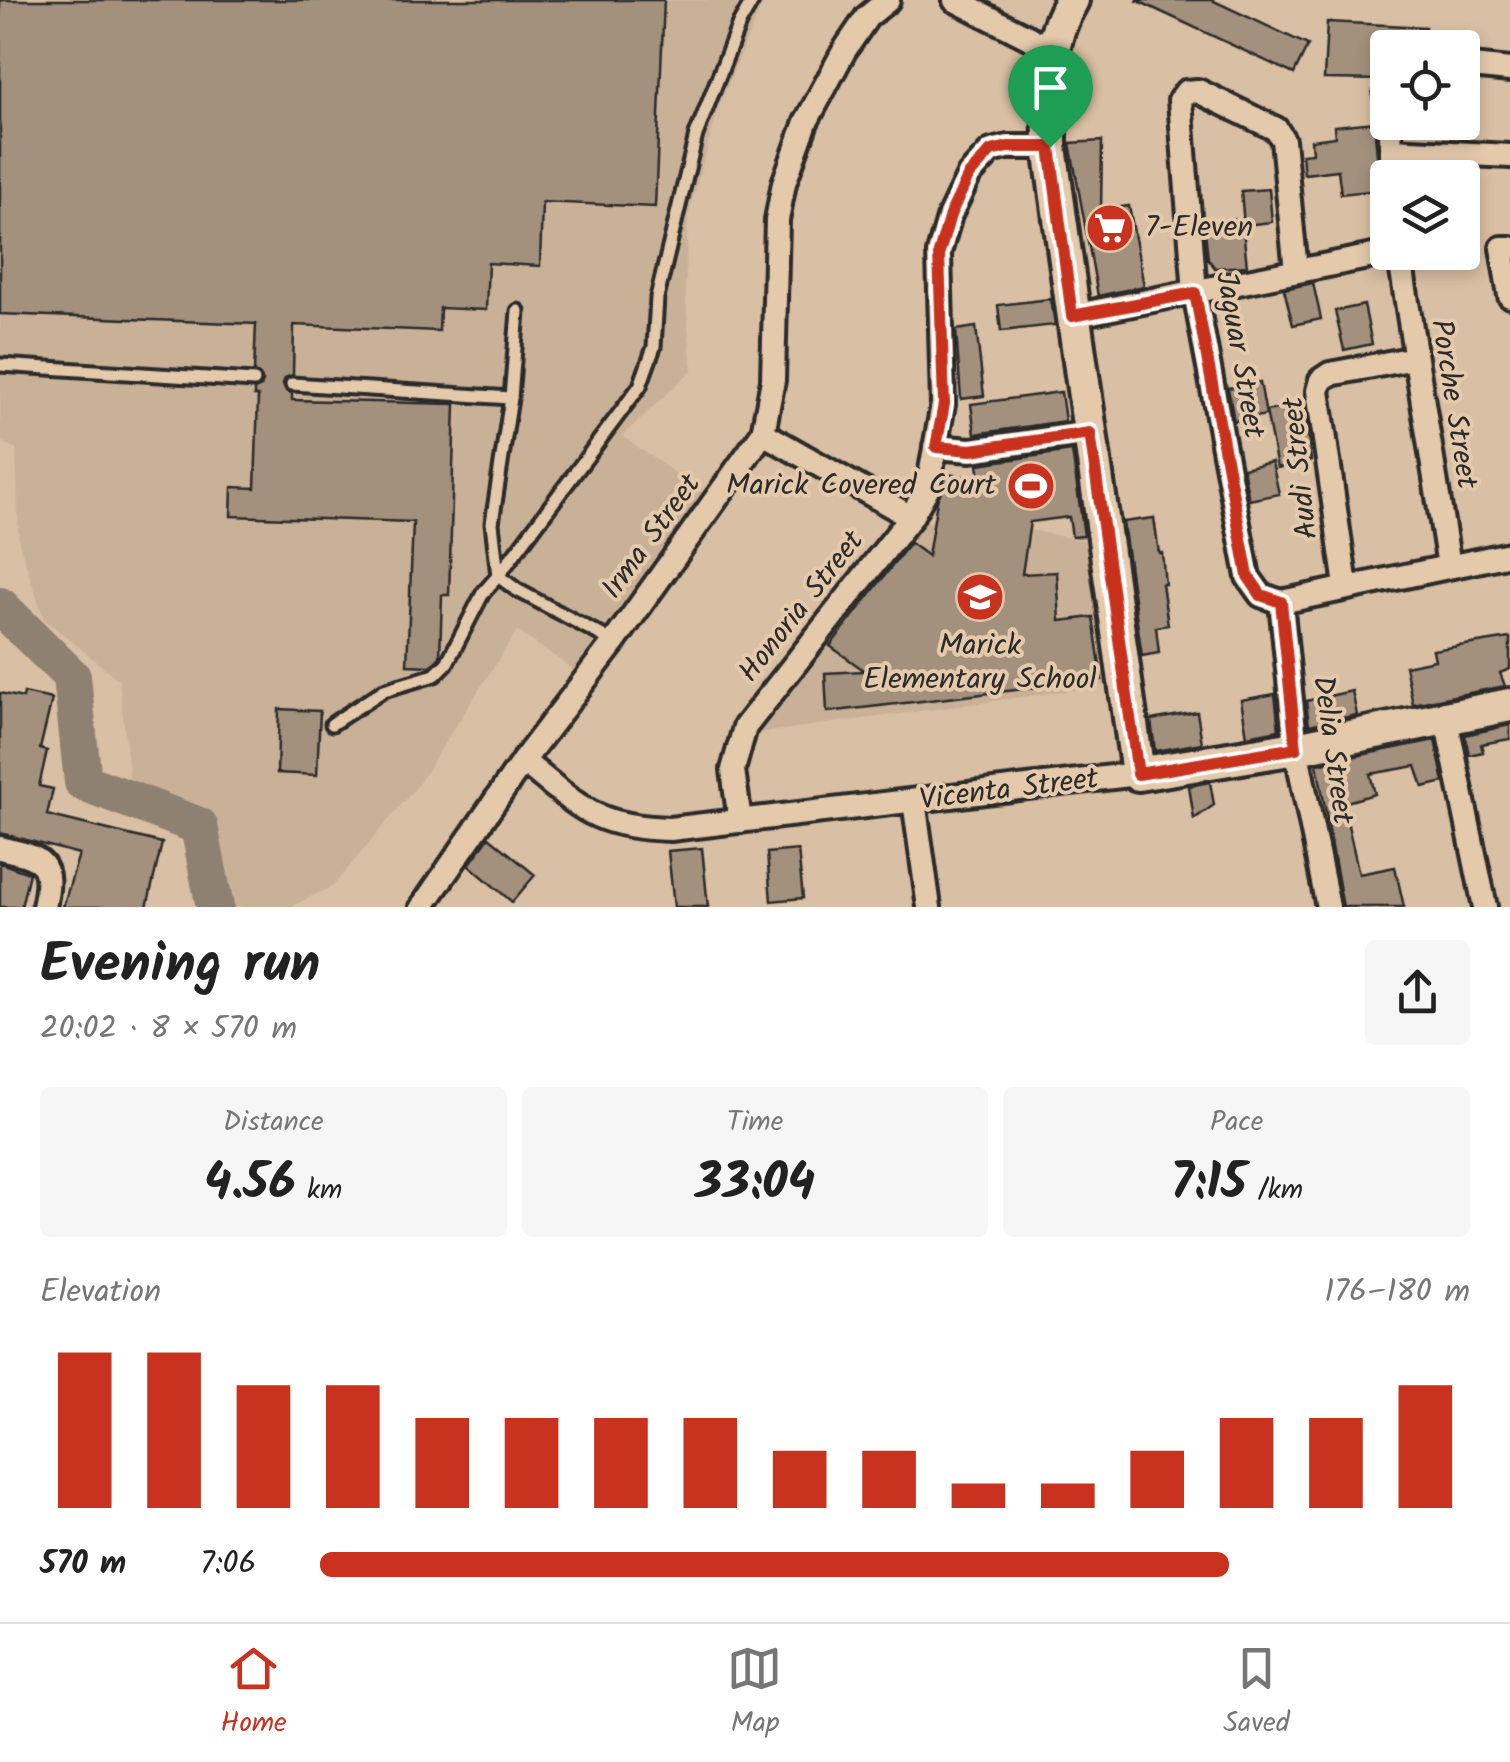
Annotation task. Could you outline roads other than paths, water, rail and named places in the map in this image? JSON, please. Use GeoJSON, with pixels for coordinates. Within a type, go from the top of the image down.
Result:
{"type":"FeatureCollection","features":[{"type":"Feature","properties":{"kind":"street","name":"Irma Street"},"geometry":{"type":"LineString","coordinates":[[422,907],[523,761],[614,642],[763,432],[773,380],[777,220],[784,182],[806,122],[844,50],[866,17],[888,0]]}},
{"type":"Feature","properties":{"kind":"street"},"geometry":{"type":"LineString","coordinates":[[955,0],[1050,49]]}},
{"type":"Feature","properties":{"kind":"street"},"geometry":{"type":"LineString","coordinates":[[1072,0],[1050,49],[1050,147],[1138,774]]}},
{"type":"Feature","properties":{"kind":"street"},"geometry":{"type":"LineString","coordinates":[[1480,67],[1510,70]]}},
{"type":"Feature","properties":{"kind":"street","name":"Jaguar Street"},"geometry":{"type":"LineString","coordinates":[[1281,602],[1261,595],[1248,576],[1195,293],[1180,100],[1186,92],[1198,91],[1276,130],[1283,140],[1296,271]]}},
{"type":"Feature","properties":{"kind":"street"},"geometry":{"type":"LineString","coordinates":[[1391,140],[1393,160]]}},
{"type":"Feature","properties":{"kind":"street","name":"Honoria Street"},"geometry":{"type":"LineString","coordinates":[[740,821],[733,770],[745,727],[911,517],[928,487],[944,404],[939,253],[950,215],[969,175],[991,151],[1050,147]]}},
{"type":"Feature","properties":{"kind":"street"},"geometry":{"type":"LineString","coordinates":[[1392,150],[1510,156]]}},
{"type":"Feature","properties":{"kind":"street"},"geometry":{"type":"LineString","coordinates":[[1510,248],[1502,248],[1510,296]]}},
{"type":"Feature","properties":{"kind":"street"},"geometry":{"type":"LineString","coordinates":[[1072,316],[1370,257]]}},
{"type":"Feature","properties":{"kind":"street","name":"Porche Street"},"geometry":{"type":"LineString","coordinates":[[1399,270],[1449,566]]}},
{"type":"Feature","properties":{"kind":"street","name":"Audi Street"},"geometry":{"type":"LineString","coordinates":[[1346,586],[1318,391],[1320,380],[1330,374],[1415,358]]}},
{"type":"Feature","properties":{"kind":"street"},"geometry":{"type":"LineString","coordinates":[[763,432],[911,517]]}},
{"type":"Feature","properties":{"kind":"street"},"geometry":{"type":"LineString","coordinates":[[936,447],[971,450],[1090,433]]}},
{"type":"Feature","properties":{"kind":"street"},"geometry":{"type":"LineString","coordinates":[[1281,602],[1510,554]]}},
{"type":"Feature","properties":{"kind":"street","name":"Delia Street"},"geometry":{"type":"LineString","coordinates":[[1281,602],[1296,748],[1328,907]]}},
{"type":"Feature","properties":{"kind":"street","name":"Vicenta Street"},"geometry":{"type":"LineString","coordinates":[[523,761],[584,811],[610,824],[670,830],[1138,774],[1296,748],[1510,705]]}},
{"type":"Feature","properties":{"kind":"street"},"geometry":{"type":"LineString","coordinates":[[1446,719],[1486,907]]}},
{"type":"Feature","properties":{"kind":"street"},"geometry":{"type":"LineString","coordinates":[[914,801],[928,907]]}},
{"type":"Feature","properties":{"kind":"street"},"geometry":{"type":"LineString","coordinates":[[0,848],[42,863],[50,879],[44,907]]}},
{"type":"Feature","properties":{"kind":"lane"},"geometry":{"type":"LineString","coordinates":[[332,724],[384,690],[435,675],[447,663],[483,592],[640,386],[654,347],[657,298],[696,135],[739,24],[753,0]]}},
{"type":"Feature","properties":{"kind":"lane"},"geometry":{"type":"LineString","coordinates":[[518,310],[511,398],[492,523],[498,576],[516,590],[614,642]]}},
{"type":"Feature","properties":{"kind":"lane"},"geometry":{"type":"LineString","coordinates":[[0,366],[254,381]]}},
{"type":"Feature","properties":{"kind":"lane"},"geometry":{"type":"LineString","coordinates":[[292,384],[511,398]]}},
{"type":"Feature","properties":{"kind":"waterway"},"geometry":{"type":"LineString","coordinates":[[0,606],[72,677],[83,782],[199,826],[215,907]]}},
{"type":"Feature","properties":{"kind":"place","name":"7-Eleven"},"geometry":{"type":"Point","coordinates":[1110,228]}},
{"type":"Feature","properties":{"kind":"place","name":"Marick Covered Court"},"geometry":{"type":"Point","coordinates":[1031,486]}},
{"type":"Feature","properties":{"kind":"place","name":"Marick Elementary School"},"geometry":{"type":"Point","coordinates":[980,597]}}]}
